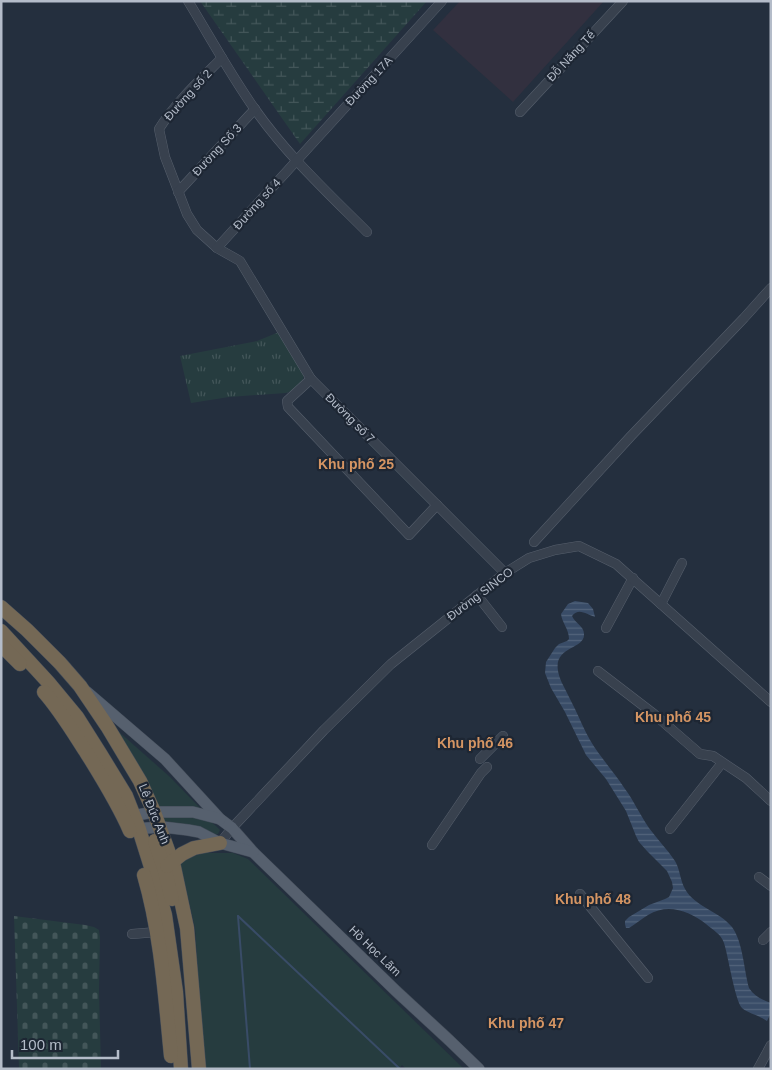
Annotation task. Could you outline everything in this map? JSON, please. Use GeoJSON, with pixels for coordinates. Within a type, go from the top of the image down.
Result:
{"type":"FeatureCollection","features":[{"type":"Feature","properties":{"kind":"highway","name":"Lê Đức Anh"},"geometry":{"type":"LineString","coordinates":[[1,607],[60,663],[106,726],[140,781],[148,890],[159,945],[172,1069]]}},
{"type":"Feature","properties":{"kind":"highway","name":"Lê Đức Anh"},"geometry":{"type":"LineString","coordinates":[[1,616],[74,683]]}},
{"type":"Feature","properties":{"kind":"highway","name":"Lê Đức Anh"},"geometry":{"type":"LineString","coordinates":[[1,631],[48,682],[77,718],[168,865],[187,928],[199,1069]]}},
{"type":"Feature","properties":{"kind":"highway","name":"Lê Đức Anh"},"geometry":{"type":"LineString","coordinates":[[1,646],[19,663],[51,700],[105,782],[142,821],[167,930],[176,992],[181,1069]]}},
{"type":"Feature","properties":{"kind":"highway"},"geometry":{"type":"LineString","coordinates":[[168,865],[194,848],[220,843]]}},
{"type":"Feature","properties":{"kind":"highway","name":"Lê Đức Anh"},"geometry":{"type":"LineString","coordinates":[[168,865],[173,904],[184,959],[192,1069]]}},
{"type":"Feature","properties":{"kind":"main road","name":"Hồ Học Lãm"},"geometry":{"type":"LineString","coordinates":[[74,683],[165,759],[253,852],[388,984],[479,1069]]}},
{"type":"Feature","properties":{"kind":"main road","name":"Hồ Học Lãm"},"geometry":{"type":"LineString","coordinates":[[142,821],[193,812],[220,819]]}},
{"type":"Feature","properties":{"kind":"main road","name":"Hồ Học Lãm"},"geometry":{"type":"LineString","coordinates":[[142,821],[199,832],[220,843],[253,852]]}},
{"type":"Feature","properties":{"kind":"street"},"geometry":{"type":"LineString","coordinates":[[188,1],[255,109],[296,160],[367,232]]}},
{"type":"Feature","properties":{"kind":"street","name":"Đường 17A"},"geometry":{"type":"LineString","coordinates":[[296,160],[442,1]]}},
{"type":"Feature","properties":{"kind":"street","name":"Đỗ Năng Tế"},"geometry":{"type":"LineString","coordinates":[[520,112],[623,1]]}},
{"type":"Feature","properties":{"kind":"street","name":"Đường số 2"},"geometry":{"type":"LineString","coordinates":[[178,192],[165,157],[159,130],[164,121],[194,86],[222,58]]}},
{"type":"Feature","properties":{"kind":"street","name":"Đường Số 3"},"geometry":{"type":"LineString","coordinates":[[178,192],[255,109]]}},
{"type":"Feature","properties":{"kind":"street","name":"Đường số 4"},"geometry":{"type":"LineString","coordinates":[[218,248],[296,160]]}},
{"type":"Feature","properties":{"kind":"street","name":"Đường số 7"},"geometry":{"type":"LineString","coordinates":[[178,192],[187,214],[197,230],[218,248],[240,261],[311,379],[505,573]]}},
{"type":"Feature","properties":{"kind":"street"},"geometry":{"type":"LineString","coordinates":[[534,542],[771,288]]}},
{"type":"Feature","properties":{"kind":"street"},"geometry":{"type":"LineString","coordinates":[[311,379],[286,401],[288,407],[409,535],[437,505]]}},
{"type":"Feature","properties":{"kind":"street","name":"Đường SINCO"},"geometry":{"type":"LineString","coordinates":[[220,843],[324,730],[391,664],[505,573],[528,558],[555,550],[579,546],[616,564],[771,702]]}},
{"type":"Feature","properties":{"kind":"street"},"geometry":{"type":"LineString","coordinates":[[661,604],[682,564]]}},
{"type":"Feature","properties":{"kind":"street"},"geometry":{"type":"LineString","coordinates":[[606,628],[633,578]]}},
{"type":"Feature","properties":{"kind":"street"},"geometry":{"type":"LineString","coordinates":[[477,595],[502,627]]}},
{"type":"Feature","properties":{"kind":"street"},"geometry":{"type":"LineString","coordinates":[[598,671],[700,754],[713,756],[746,778],[771,801]]}},
{"type":"Feature","properties":{"kind":"street"},"geometry":{"type":"LineString","coordinates":[[480,759],[503,736]]}},
{"type":"Feature","properties":{"kind":"street"},"geometry":{"type":"LineString","coordinates":[[670,829],[722,763]]}},
{"type":"Feature","properties":{"kind":"street"},"geometry":{"type":"LineString","coordinates":[[432,845],[481,773],[488,767]]}},
{"type":"Feature","properties":{"kind":"street"},"geometry":{"type":"LineString","coordinates":[[759,877],[771,886]]}},
{"type":"Feature","properties":{"kind":"street"},"geometry":{"type":"LineString","coordinates":[[580,894],[648,978]]}},
{"type":"Feature","properties":{"kind":"street"},"geometry":{"type":"LineString","coordinates":[[132,934],[157,932]]}},
{"type":"Feature","properties":{"kind":"street"},"geometry":{"type":"LineString","coordinates":[[763,940],[771,932]]}},
{"type":"Feature","properties":{"kind":"street"},"geometry":{"type":"LineString","coordinates":[[758,1069],[771,1044]]}},
{"type":"Feature","properties":{"kind":"street"},"geometry":{"type":"LineString","coordinates":[[763,1069],[771,1054]]}},
{"type":"Feature","properties":{"kind":"shaded area"},"geometry":{"type":"Polygon","coordinates":[[[460,1],[604,1],[513,102],[433,30],[460,1]]]}},
{"type":"Feature","properties":{"kind":"green space"},"geometry":{"type":"Polygon","coordinates":[[[200,1],[427,1],[300,144],[200,1]]]}},
{"type":"Feature","properties":{"kind":"green space"},"geometry":{"type":"Polygon","coordinates":[[[279,332],[304,374],[301,383],[296,388],[286,393],[229,397],[191,403],[180,356],[257,341],[279,332]]]}},
{"type":"Feature","properties":{"kind":"green space"},"geometry":{"type":"Polygon","coordinates":[[[118,731],[170,777],[201,809],[155,807],[118,731]]]}},
{"type":"Feature","properties":{"kind":"green space"},"geometry":{"type":"Polygon","coordinates":[[[162,816],[193,816],[207,820],[220,830],[218,834],[214,834],[164,821],[162,816]]]}},
{"type":"Feature","properties":{"kind":"green space"},"geometry":{"type":"Polygon","coordinates":[[[204,853],[233,853],[248,859],[464,1069],[406,1069],[402,1065],[399,1069],[204,1069],[195,928],[180,863],[186,858],[204,853]]]}},
{"type":"Feature","properties":{"kind":"green space"},"geometry":{"type":"Polygon","coordinates":[[[14,916],[85,925],[99,930],[101,1069],[19,1069],[14,916]]]}},
{"type":"Feature","properties":{"kind":"water"},"geometry":{"type":"Polygon","coordinates":[[[575,601],[588,603],[593,609],[595,617],[583,612],[577,612],[572,616],[583,629],[584,634],[583,640],[566,651],[558,662],[558,672],[563,685],[594,746],[649,828],[675,861],[682,882],[689,895],[721,917],[736,933],[749,988],[764,1001],[771,1003],[771,1013],[767,1021],[748,1012],[739,1004],[723,940],[716,932],[693,915],[671,909],[656,911],[626,928],[625,921],[629,917],[649,905],[669,897],[673,888],[667,871],[639,842],[626,811],[606,779],[586,755],[545,673],[546,662],[555,648],[569,639],[561,614],[568,604],[575,601]]]}},
{"type":"Feature","properties":{"kind":"waterway"},"geometry":{"type":"LineString","coordinates":[[238,916],[400,1069]]}},
{"type":"Feature","properties":{"kind":"waterway"},"geometry":{"type":"LineString","coordinates":[[238,916],[250,1069]]}},
{"type":"Feature","properties":{"kind":"district","name":"Khu phố 25"},"geometry":{"type":"Point","coordinates":[356,464]}},
{"type":"Feature","properties":{"kind":"district","name":"Khu phố 45"},"geometry":{"type":"Point","coordinates":[673,717]}},
{"type":"Feature","properties":{"kind":"district","name":"Khu phố 46"},"geometry":{"type":"Point","coordinates":[475,743]}},
{"type":"Feature","properties":{"kind":"district","name":"Khu phố 48"},"geometry":{"type":"Point","coordinates":[593,899]}},
{"type":"Feature","properties":{"kind":"district","name":"Khu phố 47"},"geometry":{"type":"Point","coordinates":[526,1023]}}]}
